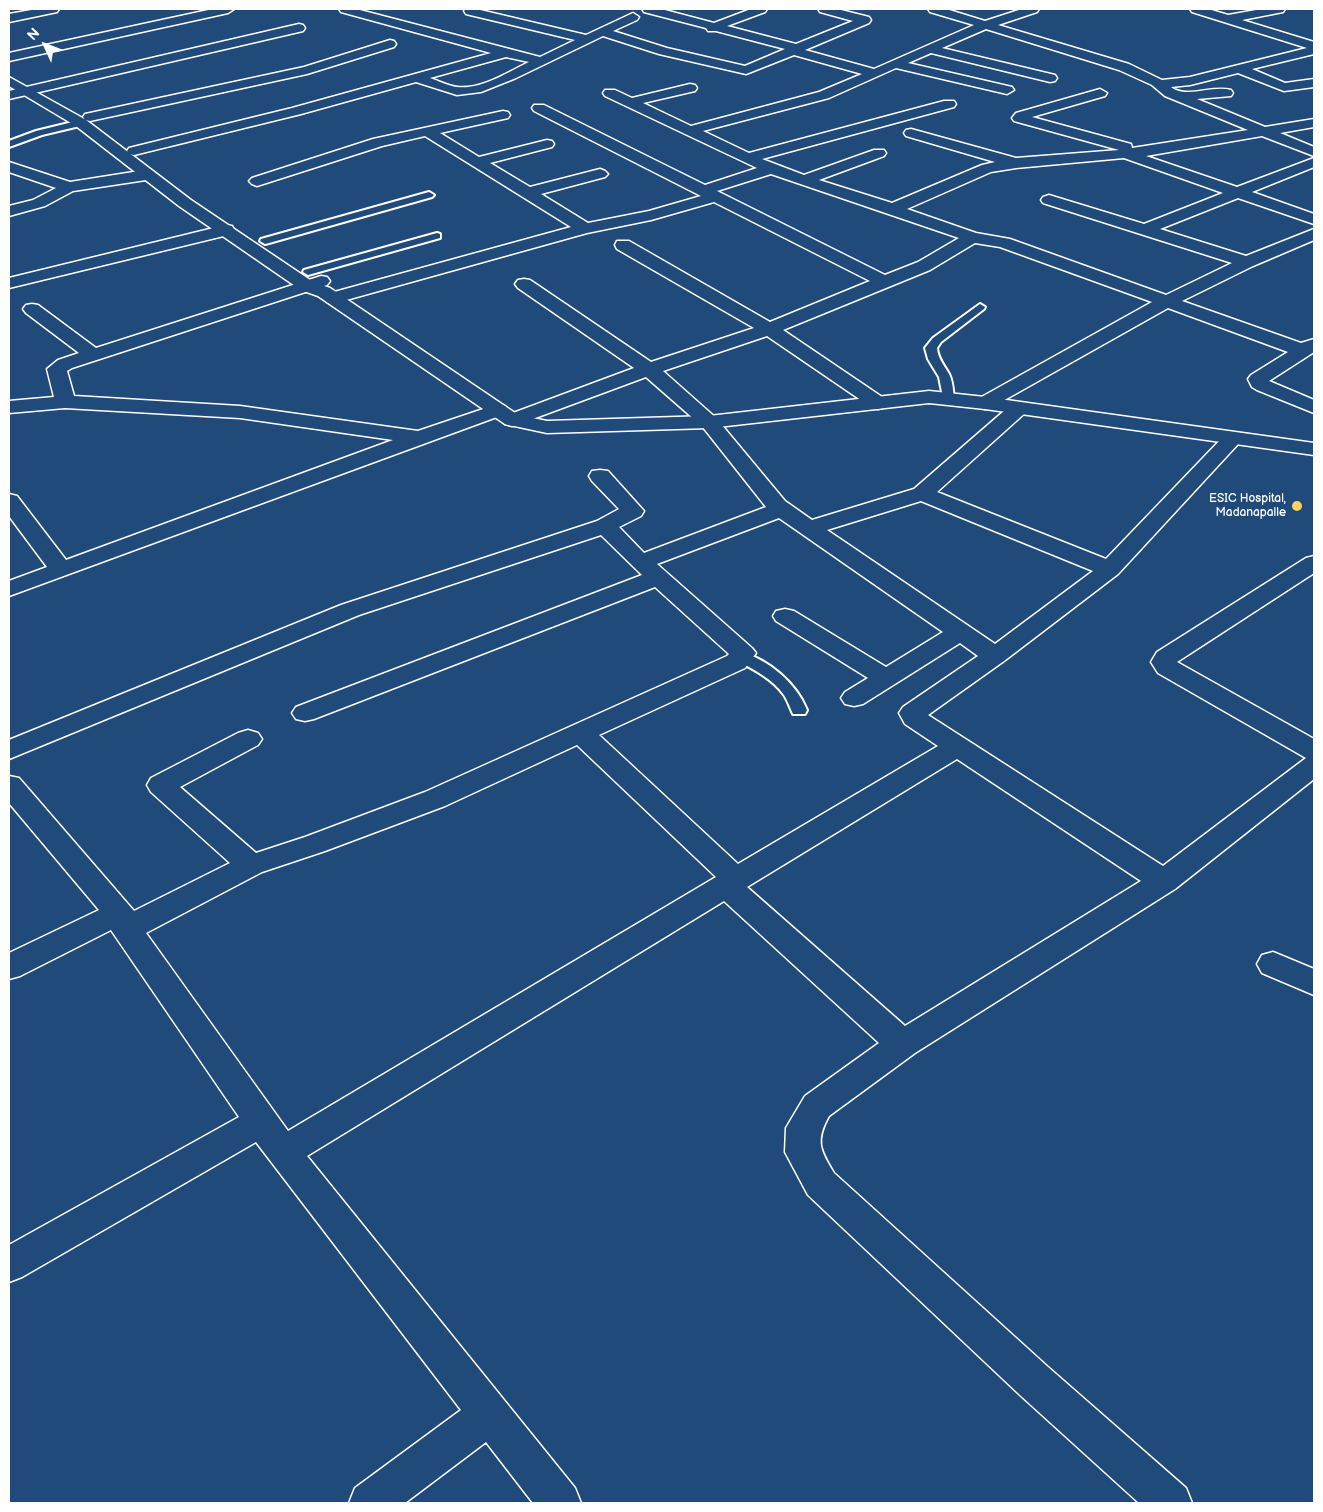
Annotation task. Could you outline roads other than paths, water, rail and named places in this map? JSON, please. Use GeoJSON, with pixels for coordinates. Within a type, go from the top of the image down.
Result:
{"type":"FeatureCollection","features":[{"type":"Feature","properties":{"kind":"street"},"geometry":{"type":"LineString","coordinates":[[9,18],[53,9]]}},
{"type":"Feature","properties":{"kind":"street"},"geometry":{"type":"LineString","coordinates":[[9,57],[228,9]]}},
{"type":"Feature","properties":{"kind":"street"},"geometry":{"type":"LineString","coordinates":[[345,9],[373,18],[541,61]]}},
{"type":"Feature","properties":{"kind":"street"},"geometry":{"type":"LineString","coordinates":[[417,78],[466,92],[541,61],[648,9],[875,73]]}},
{"type":"Feature","properties":{"kind":"street"},"geometry":{"type":"LineString","coordinates":[[712,28],[761,9]]}},
{"type":"Feature","properties":{"kind":"street"},"geometry":{"type":"LineString","coordinates":[[602,32],[664,51],[740,70],[751,69],[865,20],[824,9]]}},
{"type":"Feature","properties":{"kind":"street"},"geometry":{"type":"LineString","coordinates":[[934,9],[1124,67],[1160,84],[1170,93],[1181,98],[1258,131],[1314,152]]}},
{"type":"Feature","properties":{"kind":"street"},"geometry":{"type":"LineString","coordinates":[[692,130],[824,95],[985,25],[1033,9]]}},
{"type":"Feature","properties":{"kind":"street"},"geometry":{"type":"LineString","coordinates":[[1196,9],[1314,46]]}},
{"type":"Feature","properties":{"kind":"street"},"geometry":{"type":"LineString","coordinates":[[1228,19],[1279,9]]}},
{"type":"Feature","properties":{"kind":"street"},"geometry":{"type":"LineString","coordinates":[[373,18],[395,11]]}},
{"type":"Feature","properties":{"kind":"street"},"geometry":{"type":"LineString","coordinates":[[469,11],[588,39]]}},
{"type":"Feature","properties":{"kind":"street"},"geometry":{"type":"LineString","coordinates":[[616,13],[633,17]]}},
{"type":"Feature","properties":{"kind":"street"},"geometry":{"type":"LineString","coordinates":[[416,29],[434,23]]}},
{"type":"Feature","properties":{"kind":"street"},"geometry":{"type":"LineString","coordinates":[[9,95],[299,28]]}},
{"type":"Feature","properties":{"kind":"street"},"geometry":{"type":"LineString","coordinates":[[1280,35],[1297,29]]}},
{"type":"Feature","properties":{"kind":"street"},"geometry":{"type":"LineString","coordinates":[[86,120],[307,70],[390,44]]}},
{"type":"Feature","properties":{"kind":"street"},"geometry":{"type":"LineString","coordinates":[[930,49],[1050,78]]}},
{"type":"Feature","properties":{"kind":"street"},"geometry":{"type":"LineString","coordinates":[[1160,84],[1190,80],[1314,50]]}},
{"type":"Feature","properties":{"kind":"street"},"geometry":{"type":"LineString","coordinates":[[134,151],[296,111],[506,53]]}},
{"type":"Feature","properties":{"kind":"street"},"geometry":{"type":"LineString","coordinates":[[895,64],[1007,90]]}},
{"type":"Feature","properties":{"kind":"street"},"geometry":{"type":"LineString","coordinates":[[1239,69],[1287,88],[1314,83]]}},
{"type":"Feature","properties":{"kind":"street"},"geometry":{"type":"LineString","coordinates":[[9,71],[43,88],[86,120],[265,241],[319,286]]}},
{"type":"Feature","properties":{"kind":"street"},"geometry":{"type":"LineString","coordinates":[[9,81],[86,120],[146,175],[185,203],[319,286],[505,415],[546,427],[709,422],[929,397],[985,403],[1232,439],[1314,448]]}},
{"type":"Feature","properties":{"kind":"street"},"geometry":{"type":"LineString","coordinates":[[632,102],[690,88]]}},
{"type":"Feature","properties":{"kind":"street"},"geometry":{"type":"LineString","coordinates":[[1181,98],[1215,92],[1226,93]]}},
{"type":"Feature","properties":{"kind":"street"},"geometry":{"type":"LineString","coordinates":[[610,93],[692,130],[771,169],[893,209],[972,238],[1004,243],[1168,301],[1308,347]]}},
{"type":"Feature","properties":{"kind":"street"},"geometry":{"type":"LineString","coordinates":[[1100,94],[1020,116],[1019,118],[1142,152]]}},
{"type":"Feature","properties":{"kind":"street"},"geometry":{"type":"LineString","coordinates":[[748,158],[949,104]]}},
{"type":"Feature","properties":{"kind":"street"},"geometry":{"type":"LineString","coordinates":[[539,108],[885,282]]}},
{"type":"Feature","properties":{"kind":"street"},"geometry":{"type":"LineString","coordinates":[[257,181],[378,142],[503,115]]}},
{"type":"Feature","properties":{"kind":"street"},"geometry":{"type":"LineString","coordinates":[[893,209],[972,173],[1016,163],[1142,152],[1314,123]]}},
{"type":"Feature","properties":{"kind":"street"},"geometry":{"type":"LineString","coordinates":[[428,132],[585,228]]}},
{"type":"Feature","properties":{"kind":"street"},"geometry":{"type":"LineString","coordinates":[[911,133],[1016,163]]}},
{"type":"Feature","properties":{"kind":"street"},"geometry":{"type":"LineString","coordinates":[[476,162],[548,144]]}},
{"type":"Feature","properties":{"kind":"street"},"geometry":{"type":"LineString","coordinates":[[803,180],[878,153]]}},
{"type":"Feature","properties":{"kind":"street"},"geometry":{"type":"LineString","coordinates":[[1125,154],[1314,219]]}},
{"type":"Feature","properties":{"kind":"street"},"geometry":{"type":"LineString","coordinates":[[1144,230],[1314,162]]}},
{"type":"Feature","properties":{"kind":"street"},"geometry":{"type":"LineString","coordinates":[[9,167],[69,187]]}},
{"type":"Feature","properties":{"kind":"street"},"geometry":{"type":"LineString","coordinates":[[65,402],[57,369],[92,354],[319,286],[651,215],[771,169]]}},
{"type":"Feature","properties":{"kind":"street"},"geometry":{"type":"LineString","coordinates":[[527,193],[600,174]]}},
{"type":"Feature","properties":{"kind":"street"},"geometry":{"type":"LineString","coordinates":[[17,193],[146,175]]}},
{"type":"Feature","properties":{"kind":"street"},"geometry":{"type":"LineString","coordinates":[[9,211],[39,203],[69,187]]}},
{"type":"Feature","properties":{"kind":"street"},"geometry":{"type":"LineString","coordinates":[[185,203],[202,198]]}},
{"type":"Feature","properties":{"kind":"street"},"geometry":{"type":"LineString","coordinates":[[1049,200],[1246,262]]}},
{"type":"Feature","properties":{"kind":"street"},"geometry":{"type":"LineString","coordinates":[[9,283],[226,230]]}},
{"type":"Feature","properties":{"kind":"street"},"geometry":{"type":"LineString","coordinates":[[985,403],[1168,301],[1246,262],[1314,234]]}},
{"type":"Feature","properties":{"kind":"street"},"geometry":{"type":"LineString","coordinates":[[9,589],[420,437],[505,415],[768,329],[924,266],[972,238]]}},
{"type":"Feature","properties":{"kind":"street"},"geometry":{"type":"LineString","coordinates":[[622,245],[768,329],[878,403]]}},
{"type":"Feature","properties":{"kind":"street"},"geometry":{"type":"LineString","coordinates":[[305,713],[649,569],[780,510],[709,422],[650,369],[524,284]]}},
{"type":"Feature","properties":{"kind":"street"},"geometry":{"type":"LineString","coordinates":[[32,309],[92,354]]}},
{"type":"Feature","properties":{"kind":"street"},"geometry":{"type":"LineString","coordinates":[[1308,347],[1258,379],[1259,382],[1314,407]]}},
{"type":"Feature","properties":{"kind":"street"},"geometry":{"type":"LineString","coordinates":[[9,407],[65,402],[240,412],[420,437]]}},
{"type":"Feature","properties":{"kind":"street"},"geometry":{"type":"LineString","coordinates":[[809,528],[922,494],[1018,409]]}},
{"type":"Feature","properties":{"kind":"street"},"geometry":{"type":"LineString","coordinates":[[1164,881],[914,718],[912,713],[995,656],[1110,569],[1232,439]]}},
{"type":"Feature","properties":{"kind":"street"},"geometry":{"type":"LineString","coordinates":[[9,750],[350,610],[605,526],[633,511],[600,476]]}},
{"type":"Feature","properties":{"kind":"street"},"geometry":{"type":"LineString","coordinates":[[922,494],[1110,569]]}},
{"type":"Feature","properties":{"kind":"street"},"geometry":{"type":"LineString","coordinates":[[9,501],[61,570]]}},
{"type":"Feature","properties":{"kind":"street"},"geometry":{"type":"LineString","coordinates":[[777,506],[995,656]]}},
{"type":"Feature","properties":{"kind":"street"},"geometry":{"type":"LineString","coordinates":[[9,968],[251,865],[315,844],[435,799],[578,732],[736,662],[741,657],[743,652],[649,569],[605,526]]}},
{"type":"Feature","properties":{"kind":"street"},"geometry":{"type":"LineString","coordinates":[[1314,563],[1166,657],[1164,662],[1167,667],[1314,751]]}},
{"type":"Feature","properties":{"kind":"street"},"geometry":{"type":"LineString","coordinates":[[785,616],[887,678]]}},
{"type":"Feature","properties":{"kind":"street"},"geometry":{"type":"LineString","coordinates":[[854,698],[960,632]]}},
{"type":"Feature","properties":{"kind":"street"},"geometry":{"type":"LineString","coordinates":[[578,732],[902,1044]]}},
{"type":"Feature","properties":{"kind":"street"},"geometry":{"type":"LineString","coordinates":[[248,739],[161,785],[251,865]]}},
{"type":"Feature","properties":{"kind":"street"},"geometry":{"type":"LineString","coordinates":[[283,1152],[956,746]]}},
{"type":"Feature","properties":{"kind":"street"},"geometry":{"type":"LineString","coordinates":[[1171,1503],[1034,1381],[821,1184],[803,1152],[804,1128],[817,1106],[902,1044],[1164,881],[1314,765]]}},
{"type":"Feature","properties":{"kind":"street"},"geometry":{"type":"LineString","coordinates":[[9,785],[122,921],[283,1152],[560,1503]]}},
{"type":"Feature","properties":{"kind":"street"},"geometry":{"type":"LineString","coordinates":[[1273,964],[1314,983]]}},
{"type":"Feature","properties":{"kind":"street"},"geometry":{"type":"LineString","coordinates":[[9,1265],[262,1121]]}},
{"type":"Feature","properties":{"kind":"street"},"geometry":{"type":"LineString","coordinates":[[370,1503],[489,1414]]}},
{"type":"Feature","properties":{"kind":"lane"},"geometry":{"type":"LineString","coordinates":[[9,144],[39,133],[86,120]]}},
{"type":"Feature","properties":{"kind":"lane"},"geometry":{"type":"LineString","coordinates":[[265,241],[429,195]]}},
{"type":"Feature","properties":{"kind":"lane"},"geometry":{"type":"LineString","coordinates":[[319,286],[437,236]]}},
{"type":"Feature","properties":{"kind":"lane"},"geometry":{"type":"LineString","coordinates":[[948,399],[947,385],[943,374],[932,358],[931,348],[937,340],[980,307]]}},
{"type":"Feature","properties":{"kind":"lane"},"geometry":{"type":"LineString","coordinates":[[741,657],[784,684],[796,697],[799,710]]}},
{"type":"Feature","properties":{"kind":"place","name":"ESIC Hospital, Madanapalle"},"geometry":{"type":"Point","coordinates":[1297,506]}}]}
